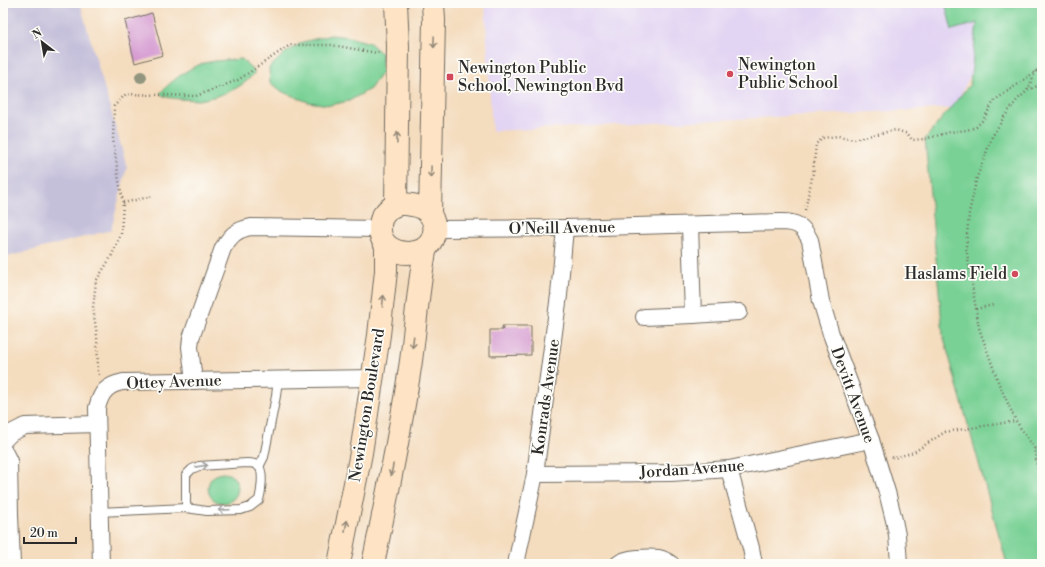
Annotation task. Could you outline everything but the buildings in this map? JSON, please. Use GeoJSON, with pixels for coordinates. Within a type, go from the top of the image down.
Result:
{"type":"FeatureCollection","features":[{"type":"Feature","properties":{"kind":"street"},"geometry":{"type":"LineString","coordinates":[[396,3],[398,46],[396,205]]}},
{"type":"Feature","properties":{"kind":"street"},"geometry":{"type":"LineString","coordinates":[[373,564],[386,505],[411,360],[421,270],[430,230],[434,3]]}},
{"type":"Feature","properties":{"kind":"street"},"geometry":{"type":"LineString","coordinates":[[405,204],[423,208],[430,230],[418,251],[401,253],[393,250],[383,237],[380,221],[384,214],[396,205],[405,204]]}},
{"type":"Feature","properties":{"kind":"street","name":"O'Neill Avenue"},"geometry":{"type":"LineString","coordinates":[[430,230],[781,222],[796,224],[802,228]]}},
{"type":"Feature","properties":{"kind":"street"},"geometry":{"type":"LineString","coordinates":[[690,225],[693,315]]}},
{"type":"Feature","properties":{"kind":"street"},"geometry":{"type":"LineString","coordinates":[[194,380],[190,347],[192,334],[223,248],[234,233],[243,229],[252,228],[383,237]]}},
{"type":"Feature","properties":{"kind":"street","name":"Konrads Avenue"},"geometry":{"type":"LineString","coordinates":[[516,564],[535,474],[559,295],[565,228]]}},
{"type":"Feature","properties":{"kind":"street","name":"Devitt Avenue"},"geometry":{"type":"LineString","coordinates":[[802,228],[810,240],[821,301],[831,334],[872,443],[894,520],[897,535],[899,564]]}},
{"type":"Feature","properties":{"kind":"street","name":"Newington Boulevard"},"geometry":{"type":"LineString","coordinates":[[339,564],[361,453],[379,335],[386,271],[383,237]]}},
{"type":"Feature","properties":{"kind":"street"},"geometry":{"type":"LineString","coordinates":[[644,317],[739,312]]}},
{"type":"Feature","properties":{"kind":"street","name":"Ottey Avenue"},"geometry":{"type":"LineString","coordinates":[[101,564],[97,408],[100,397],[109,386],[123,382],[373,378]]}},
{"type":"Feature","properties":{"kind":"street"},"geometry":{"type":"LineString","coordinates":[[3,441],[11,433],[25,426],[97,424]]}},
{"type":"Feature","properties":{"kind":"street","name":"Jordan Avenue"},"geometry":{"type":"LineString","coordinates":[[535,474],[671,473],[729,469],[872,443]]}},
{"type":"Feature","properties":{"kind":"street"},"geometry":{"type":"LineString","coordinates":[[3,449],[9,461],[6,514],[12,564]]}},
{"type":"Feature","properties":{"kind":"street"},"geometry":{"type":"LineString","coordinates":[[729,469],[754,564]]}},
{"type":"Feature","properties":{"kind":"street"},"geometry":{"type":"LineString","coordinates":[[618,564],[623,560],[629,559],[659,558],[668,561],[671,564]]}},
{"type":"Feature","properties":{"kind":"lane"},"geometry":{"type":"LineString","coordinates":[[259,467],[264,457],[278,379]]}},
{"type":"Feature","properties":{"kind":"lane"},"geometry":{"type":"LineString","coordinates":[[99,512],[186,508],[207,511],[241,510],[250,507],[259,500],[261,492],[261,471],[259,467],[253,463],[247,463],[199,466],[192,468],[186,475],[186,508]]}},
{"type":"Feature","properties":{"kind":"path"},"geometry":{"type":"LineString","coordinates":[[103,392],[98,371],[97,336],[93,308],[96,281],[111,257],[121,234],[123,203],[113,139],[114,106],[126,94],[196,96],[238,80],[290,45],[332,45],[377,53],[398,46]]}},
{"type":"Feature","properties":{"kind":"path"},"geometry":{"type":"LineString","coordinates":[[802,228],[813,173],[816,144],[823,138],[838,136],[854,140],[896,130],[908,134],[912,140],[925,139],[950,132],[967,130],[976,127],[983,120],[994,101],[1042,67]]}},
{"type":"Feature","properties":{"kind":"path"},"geometry":{"type":"LineString","coordinates":[[1027,91],[1036,71]]}},
{"type":"Feature","properties":{"kind":"path"},"geometry":{"type":"LineString","coordinates":[[1042,84],[1027,91],[1017,100],[1004,117],[992,137],[977,177],[969,213],[966,247],[979,328],[999,384],[1016,421],[1042,458]]}},
{"type":"Feature","properties":{"kind":"path"},"geometry":{"type":"LineString","coordinates":[[123,203],[153,196]]}},
{"type":"Feature","properties":{"kind":"path"},"geometry":{"type":"LineString","coordinates":[[976,308],[993,305]]}},
{"type":"Feature","properties":{"kind":"path"},"geometry":{"type":"LineString","coordinates":[[872,443],[894,458],[914,452],[945,432],[1016,421]]}},
{"type":"Feature","properties":{"kind":"path"},"geometry":{"type":"LineString","coordinates":[[1034,448],[1038,471],[1042,478]]}},
{"type":"Feature","properties":{"kind":"shaded area"},"geometry":{"type":"Polygon","coordinates":[[[3,3],[80,3],[127,167],[111,230],[3,258],[3,3]]]}},
{"type":"Feature","properties":{"kind":"shaded area","name":"Newington Public School"},"geometry":{"type":"Polygon","coordinates":[[[485,3],[991,3],[988,40],[954,108],[492,131],[485,3]]]}},
{"type":"Feature","properties":{"kind":"green space"},"geometry":{"type":"Polygon","coordinates":[[[945,3],[1042,3],[1042,564],[1007,564],[943,335],[925,139],[970,84],[977,23],[952,30],[945,3]]]}},
{"type":"Feature","properties":{"kind":"green space"},"geometry":{"type":"Polygon","coordinates":[[[331,35],[349,37],[370,43],[382,54],[382,72],[370,89],[349,101],[330,105],[308,102],[283,92],[270,83],[269,68],[285,53],[303,42],[331,35]]]}},
{"type":"Feature","properties":{"kind":"green space"},"geometry":{"type":"Polygon","coordinates":[[[242,59],[255,72],[244,83],[230,91],[214,97],[198,100],[169,98],[160,93],[179,76],[201,64],[242,59]]]}},
{"type":"Feature","properties":{"kind":"green space"},"geometry":{"type":"Polygon","coordinates":[[[223,473],[234,477],[238,488],[234,499],[223,503],[212,499],[208,488],[212,477],[223,473]]]}},
{"type":"Feature","properties":{"kind":"place","name":"Newington Public School"},"geometry":{"type":"Point","coordinates":[730,74]}},
{"type":"Feature","properties":{"kind":"place","name":"Newington Public School, Newington Bvd"},"geometry":{"type":"Point","coordinates":[450,77]}},
{"type":"Feature","properties":{"kind":"place","name":"Haslams Field"},"geometry":{"type":"Point","coordinates":[1015,274]}}]}
